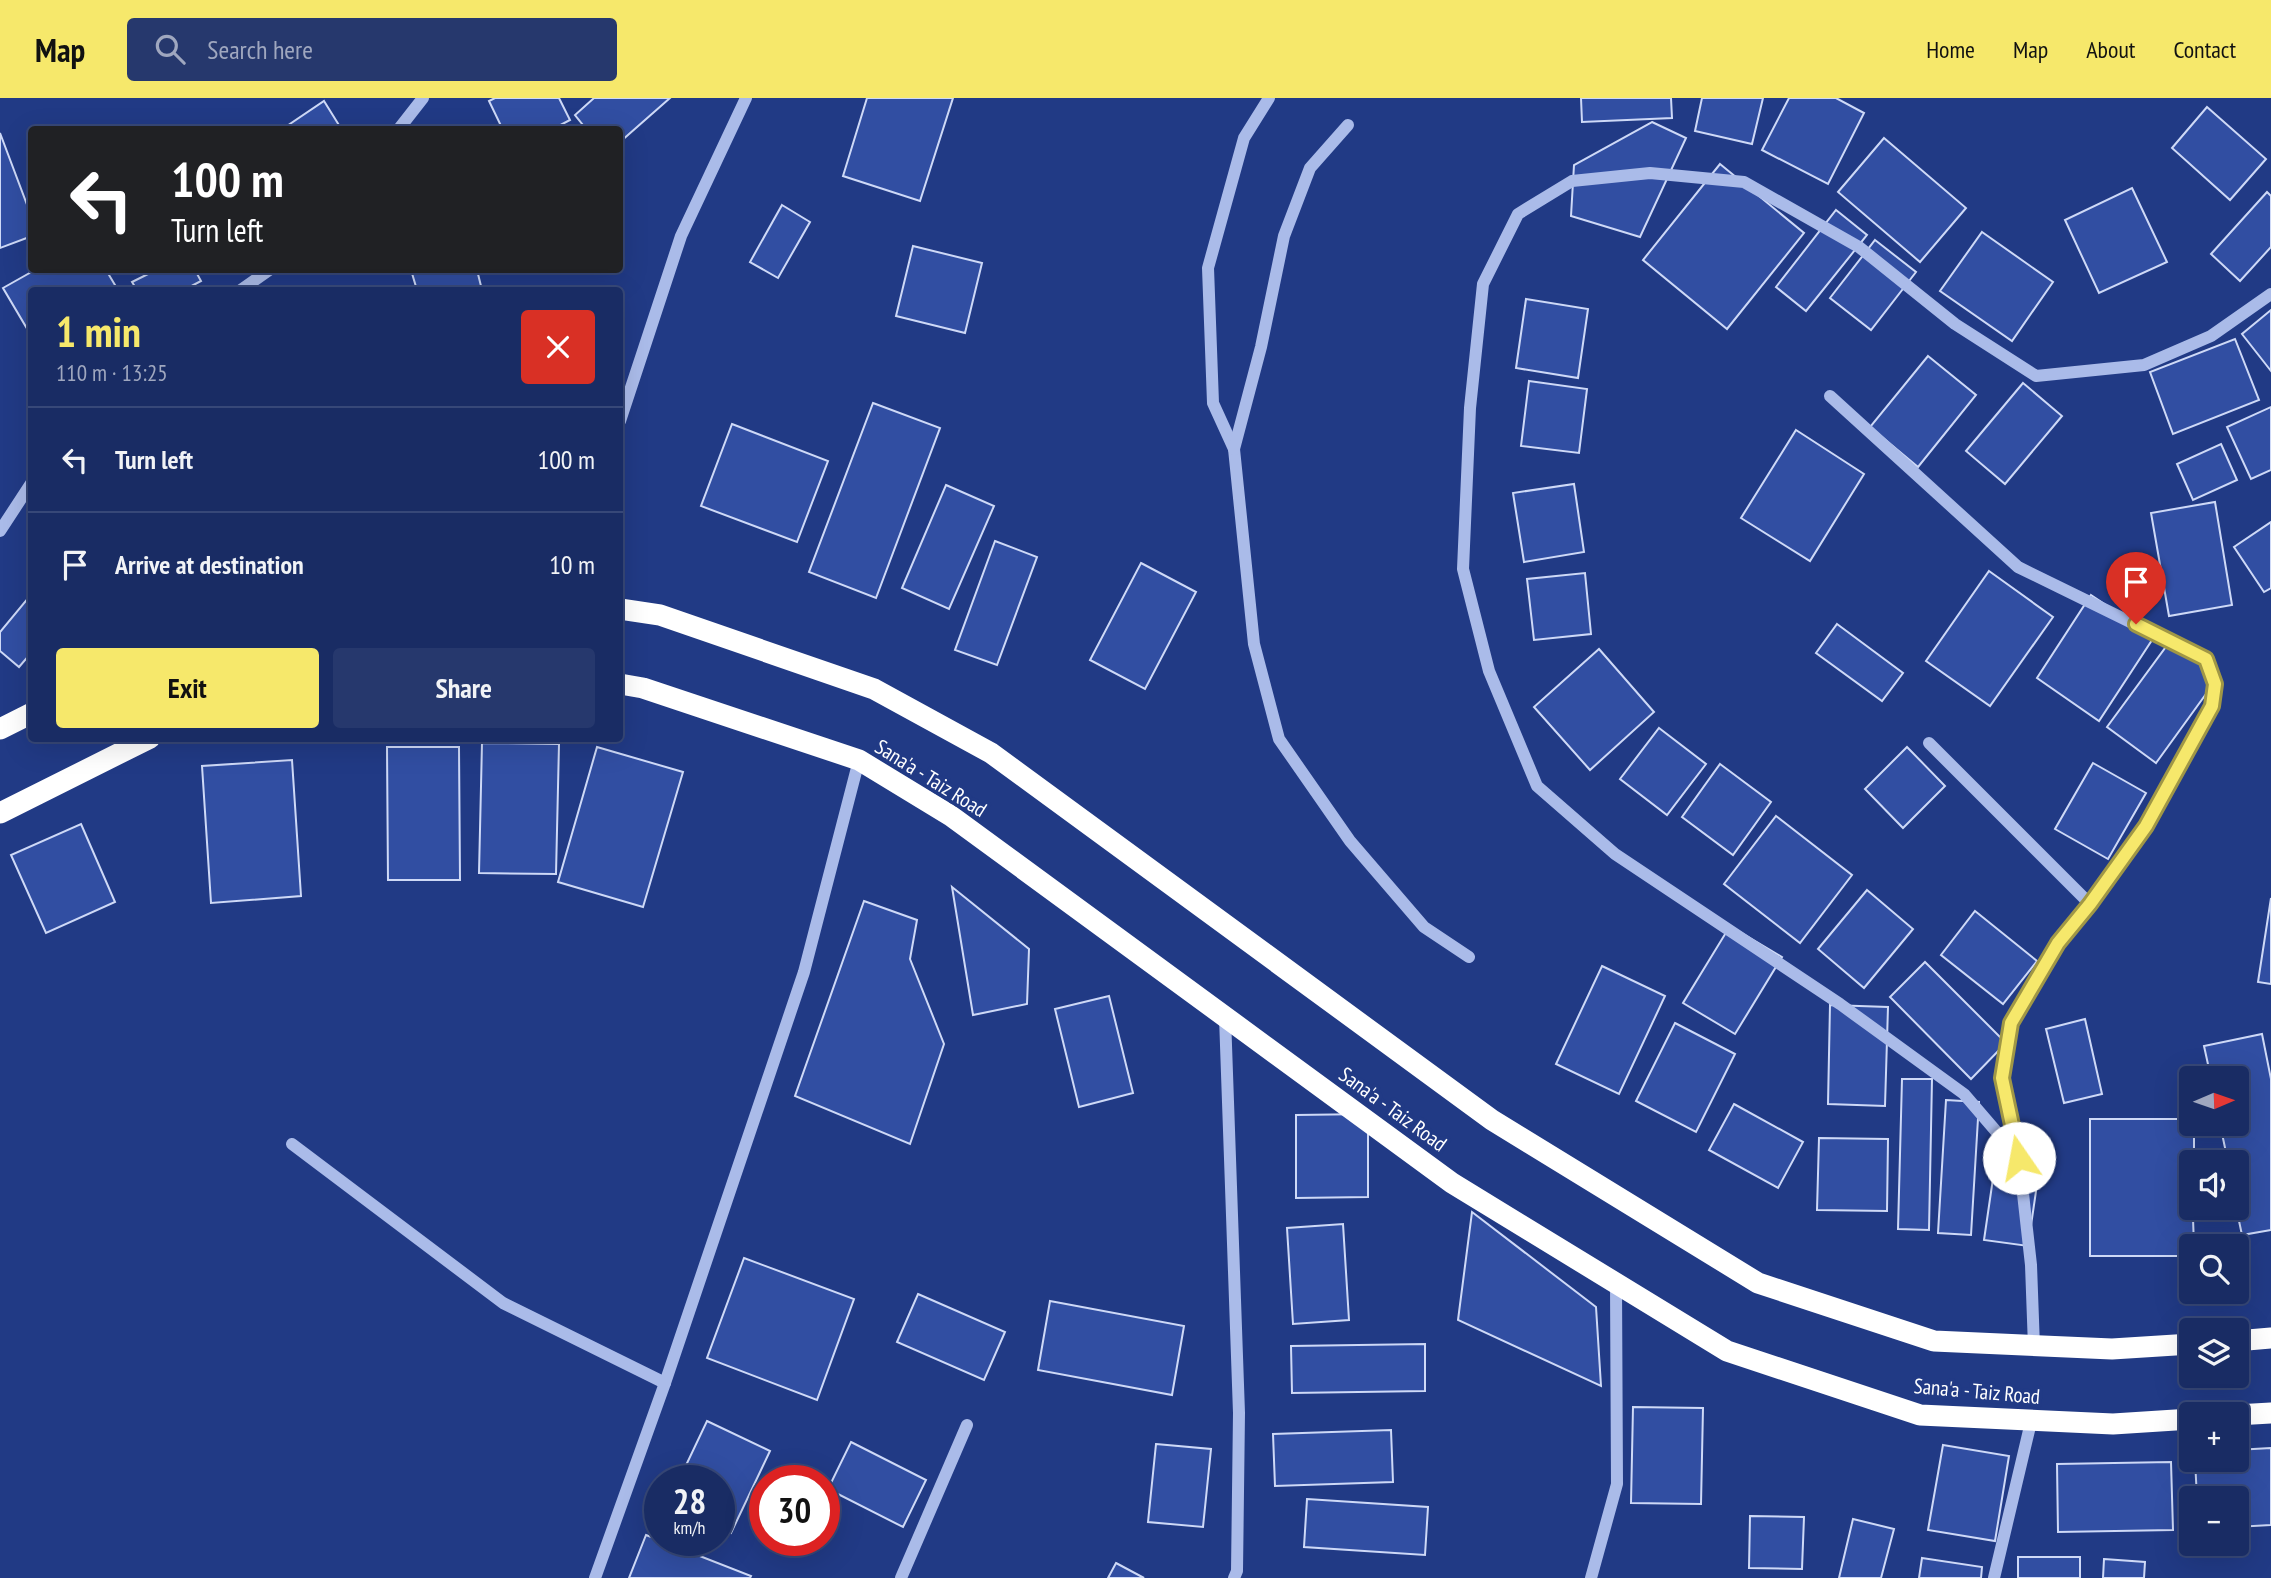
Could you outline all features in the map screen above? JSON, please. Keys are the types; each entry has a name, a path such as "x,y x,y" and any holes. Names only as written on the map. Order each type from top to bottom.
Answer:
{"highway":[{"path":"623,609 660,615 874,688 991,753 1492,1120 1758,1283 1934,1341 2112,1349 2179,1345"},
{"name":"Sana'a - Taiz Road","path":"623,685 643,688 859,760 951,816 1451,1183 1727,1351 1920,1415 2113,1424 2179,1420"},
{"path":"0,729 28,715"},
{"path":"0,813 142,742"},
{"path":"2249,1340 2271,1338"},
{"path":"2249,1415 2271,1413"}],"street":[{"path":"401,126 424,98"},
{"path":"623,412 681,236 746,98"},
{"path":"1269,98 1244,138 1208,268 1213,403 1234,449 1254,644 1279,739 1366,860 1424,926 1469,957"},
{"path":"1234,449 1261,347 1284,236 1310,169 1348,125"},
{"path":"2019,1158 1964,1094 1840,1003 1615,854 1538,786 1489,671 1463,569 1470,408 1483,284 1517,214 1572,181 1650,173 1744,182 1858,247 1955,324 2036,376 2144,365 2211,336 2271,294"},
{"path":"245,287 265,273"},
{"path":"1830,396 2018,567 2206,659 2215,684 2212,706 2146,826 2090,904 2058,943 2011,1023 2002,1078 2019,1158 2031,1265 2034,1347"},
{"path":"0,531 28,488"},
{"path":"1929,743 2090,904"},
{"path":"595,1578 665,1382 804,972 859,760"},
{"path":"1225,1017 1239,1413 1237,1571 1234,1578"},
{"path":"292,1144 503,1303 665,1382"},
{"path":"1591,1578 1617,1485 1616,1283"},
{"path":"1994,1578 2031,1422"},
{"path":"901,1578 967,1425"}],"building":[{"path":"495,98 559,98 570,120 559,126 501,126 489,101"},
{"path":"594,98 670,98 623,139 623,126 584,126 575,115"},
{"path":"867,98 953,98 920,201 843,176"},
{"path":"1581,98 1671,98 1672,118 1582,122"},
{"path":"1702,98 1763,98 1752,144 1695,131"},
{"path":"1789,98 1836,98 1864,113 1828,184 1762,150"},
{"path":"324,101 340,126 287,126"},
{"path":"2207,107 2266,159 2230,200 2172,148"},
{"path":"1652,122 1686,138 1640,237 1571,216 1574,165"},
{"path":"0,133 28,207 28,238 0,248"},
{"path":"1884,138 1966,208 1920,262 1838,192"},
{"path":"1720,164 1804,233 1727,329 1643,260"},
{"path":"2132,188 2167,262 2099,293 2065,220"},
{"path":"2267,192 2271,196 2271,247 2240,281 2211,254"},
{"path":"782,205 810,222 778,278 750,262"},
{"path":"1836,210 1867,235 1806,311 1776,287"},
{"path":"1982,232 2053,282 2012,341 1940,291"},
{"path":"1875,240 1916,272 1871,330 1830,298"},
{"path":"913,246 982,263 965,333 896,316"},
{"path":"30,273 108,273 116,287 28,287 28,330 3,288"},
{"path":"150,273 197,273 201,281 190,287 135,287 132,282"},
{"path":"412,273 478,273 481,287 416,287"},
{"path":"1526,299 1588,309 1578,378 1516,368"},
{"path":"2271,310 2271,371 2242,334"},
{"path":"2235,339 2259,400 2173,434 2150,372"},
{"path":"1928,356 1976,395 1918,467 1870,427"},
{"path":"1529,381 1587,389 1579,453 1521,446"},
{"path":"2023,383 2062,416 2005,484 1966,451"},
{"path":"873,403 940,428 876,598 809,572"},
{"path":"2271,407 2271,470 2251,479 2227,427"},
{"path":"732,424 828,461 797,542 701,506"},
{"path":"1796,430 1864,474 1810,561 1741,518"},
{"path":"2221,444 2237,480 2193,500 2177,464"},
{"path":"1574,484 1584,552 1524,562 1513,493"},
{"path":"946,485 994,506 949,609 902,588"},
{"path":"2215,502 2232,605 2169,616 2151,513"},
{"path":"2271,522 2271,588 2264,592 2234,547"},
{"path":"995,541 1037,557 997,665 955,650"},
{"path":"1141,563 1196,592 1145,689 1090,660"},
{"path":"1989,571 2053,617 1990,706 1926,661"},
{"path":"1585,573 1591,634 1534,640 1527,579"},
{"path":"2091,595 2154,637 2099,721 2037,678"},
{"path":"28,598 28,657 19,667 0,651 0,632"},
{"path":"1837,624 1903,673 1882,701 1816,653"},
{"path":"2171,640 2219,676 2156,763 2107,727"},
{"path":"1599,649 1654,712 1590,770 1534,707"},
{"path":"1659,728 1706,764 1667,815 1620,779"},
{"path":"482,743 559,744 556,874 479,873"},
{"path":"387,747 459,747 460,880 388,880"},
{"path":"597,747 683,772 643,907 558,882"},
{"path":"1907,747 1945,786 1903,828 1865,789"},
{"path":"292,760 301,896 211,903 202,766"},
{"path":"2093,763 2146,793 2108,859 2055,829"},
{"path":"1720,764 1771,802 1733,855 1682,817"},
{"path":"1776,816 1852,875 1800,943 1724,884"},
{"path":"81,824 115,902 46,933 11,855"},
{"path":"952,887 1029,949 1027,1004 973,1015"},
{"path":"1867,890 1913,929 1864,988 1818,949"},
{"path":"2271,898 2271,984 2258,982"},
{"path":"864,901 917,920 910,959 944,1044 910,1144 795,1096"},
{"path":"1975,911 2037,961 2003,1004 1941,955"},
{"path":"1730,926 1782,957 1735,1034 1683,1003"},
{"path":"1925,962 2006,1043 1971,1079 1890,997"},
{"path":"1602,966 1665,996 1619,1094 1556,1064"},
{"path":"1109,996 1133,1093 1079,1107 1055,1009"},
{"path":"1830,1005 1888,1007 1885,1106 1828,1104"},
{"path":"2085,1019 2102,1094 2064,1103 2046,1029"},
{"path":"1675,1023 1735,1054 1696,1132 1636,1101"},
{"path":"2262,1034 2271,1079 2271,1230 2242,1234 2239,1220 2249,1220 2249,1150 2225,1150 2223,1136 2249,1136 2249,1066 2208,1066 2204,1046"},
{"path":"1902,1079 1932,1079 1929,1230 1898,1229"},
{"path":"1946,1100 1979,1102 1971,1235 1938,1233"},
{"path":"1734,1104 1803,1142 1778,1188 1709,1150"},
{"path":"1368,1114 1368,1197 1296,1198 1296,1115"},
{"path":"2090,1119 2179,1119 2179,1136 2194,1136 2194,1150 2179,1150 2179,1220 2193,1220 2194,1234 2179,1234 2179,1256 2090,1256"},
{"path":"1819,1138 1888,1139 1887,1211 1817,1210"},
{"path":"1997,1151 2041,1157 2028,1246 1984,1240"},
{"path":"1472,1212 1596,1307 1601,1386 1458,1320"},
{"path":"1343,1224 1349,1320 1293,1324 1287,1228"},
{"path":"744,1258 854,1299 817,1400 707,1358"},
{"path":"918,1294 1005,1332 984,1380 897,1342"},
{"path":"1050,1301 1184,1326 1172,1395 1038,1370"},
{"path":"1425,1344 1425,1391 1292,1393 1291,1346"},
{"path":"1633,1407 1703,1408 1701,1504 1631,1503"},
{"path":"707,1421 770,1451 763,1465 749,1465 749,1495 735,1525 735,1465 686,1465"},
{"path":"1391,1430 1393,1482 1275,1486 1273,1434"},
{"path":"851,1442 926,1480 903,1527 840,1495 840,1465"},
{"path":"1156,1444 1211,1449 1203,1527 1148,1522"},
{"path":"1943,1445 2009,1456 1995,1541 1928,1530"},
{"path":"2271,1448 2271,1525 2249,1526 2249,1486 2196,1486 2196,1472 2249,1472 2249,1449"},
{"path":"2171,1462 2173,1530 2058,1532 2057,1464"},
{"path":"1307,1499 1428,1507 1425,1555 1304,1547"},
{"path":"1750,1516 1804,1517 1802,1569 1749,1568"},
{"path":"1853,1519 1894,1529 1881,1578 1839,1578"},
{"path":"644,1540 644,1556 700,1556 751,1576 750,1578 629,1578"},
{"path":"2018,1557 2080,1557 2080,1578 2018,1578"},
{"path":"1922,1558 1982,1567 1981,1578 1919,1578"},
{"path":"2104,1559 2145,1562 2144,1578 2103,1578"},
{"path":"1116,1563 1144,1578 1108,1578"}],"route":[{"path":"2019,1158 2002,1078 2011,1023 2058,943 2090,904 2146,826 2212,706 2215,684 2206,659 2136,624"}]}
